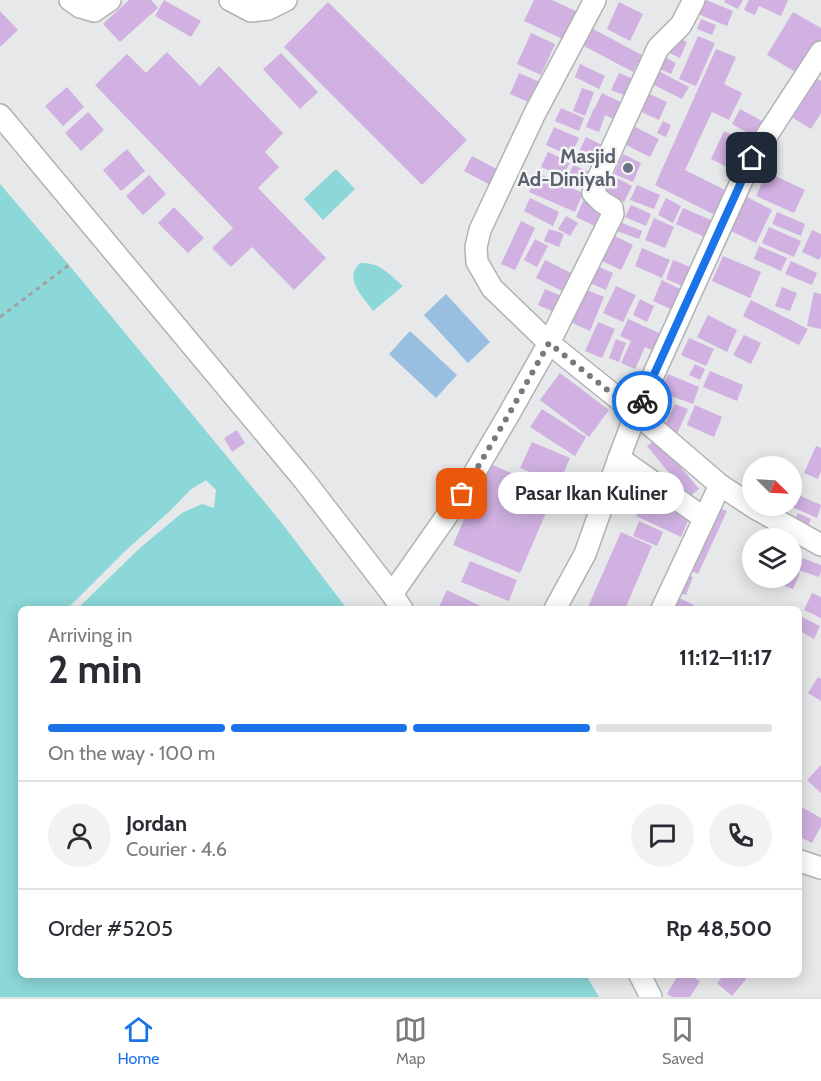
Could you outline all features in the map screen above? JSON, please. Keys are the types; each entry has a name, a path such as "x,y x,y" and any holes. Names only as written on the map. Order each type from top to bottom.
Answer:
{"street":[{"path":"70,0 80,7 94,11 110,0"},
{"path":"230,0 251,11 268,9 286,0"},
{"path":"595,0 535,113 480,230 476,247 477,262 492,288 549,343 720,485 754,508 821,545"},
{"path":"0,116 304,480 397,602 549,343 613,214 612,208 593,193 597,181 658,48 681,25 694,0"},
{"path":"557,606 585,554 636,413 752,158 821,51"},
{"path":"619,458 704,518"},
{"path":"663,606 720,485"},
{"path":"802,862 821,868"},
{"path":"642,978 651,997"}],"path":[{"path":"0,317 69,265"}],"shaded area":[{"path":"336,169 355,189 323,220 304,199"},
{"path":"0,184 281,522 345,606 18,606 18,978 588,978 599,997 0,997"},
{"path":"360,263 379,267 403,286 373,311 354,281 355,269"},
{"path":"446,294 490,342 468,363 424,315"},
{"path":"410,331 457,375 436,398 389,354"}],"pier":[{"path":"206,480 216,490 214,508 202,504 182,513 141,547 80,606 70,606 123,553 190,490"}],"building":[{"path":"129,0 151,0 158,8 120,42 103,24"},
{"path":"164,0 201,21 191,37 155,16"},
{"path":"534,0 552,0 582,14 569,42 524,21"},
{"path":"695,0 706,0 733,11 727,26 691,11"},
{"path":"725,0 743,0 738,9 724,2"},
{"path":"749,0 788,0 781,16 759,6 755,15 744,10"},
{"path":"328,2 467,140 422,185 284,47"},
{"path":"619,2 643,14 630,41 607,29"},
{"path":"0,11 18,30 0,47"},
{"path":"793,12 821,28 821,43 802,76 767,55"},
{"path":"701,19 716,25 712,35 697,29"},
{"path":"593,29 642,55 633,72 584,46"},
{"path":"531,33 555,44 541,75 517,64"},
{"path":"672,35 687,42 680,58 665,51"},
{"path":"698,36 715,43 696,86 679,79"},
{"path":"716,49 736,57 724,84 742,93 729,120 712,112 685,170 727,191 715,215 655,185"},
{"path":"167,52 200,86 219,66 283,133 265,152 279,167 258,188 326,258 294,290 252,247 231,267 212,248 233,228 95,85 127,54 146,73"},
{"path":"281,53 318,92 300,109 263,69"},
{"path":"659,54 676,63 671,74 653,66"},
{"path":"580,64 605,76 599,89 575,77"},
{"path":"653,68 689,87 682,99 646,81"},
{"path":"519,73 542,83 533,104 510,94"},
{"path":"619,73 631,78 624,95 611,90"},
{"path":"814,77 821,81 821,113 811,129 790,116"},
{"path":"67,87 84,107 63,126 45,106"},
{"path":"582,88 594,92 585,116 573,111"},
{"path":"645,92 667,102 659,120 637,110"},
{"path":"602,93 629,106 622,123 605,115 599,132 586,127"},
{"path":"561,108 584,118 579,131 555,121"},
{"path":"740,109 766,123 757,138 732,124"},
{"path":"88,112 104,130 81,151 65,133"},
{"path":"663,121 671,125 666,137 657,133"},
{"path":"633,126 659,139 650,157 624,144"},
{"path":"554,127 579,138 571,156 546,145"},
{"path":"724,131 746,141 733,170 711,159"},
{"path":"586,137 602,145 595,160 579,152"},
{"path":"127,149 145,171 121,191 103,170"},
{"path":"548,152 570,162 563,177 541,167"},
{"name":"Masjid Ad-Diniyah","path":"623,154 641,163 633,182 614,174"},
{"path":"472,156 504,173 496,188 464,171"},
{"path":"573,165 594,174 589,186 568,177"},
{"path":"767,172 805,190 794,213 756,196"},
{"path":"538,173 583,193 575,212 529,192"},
{"path":"607,173 632,186 624,202 598,190"},
{"path":"149,175 166,194 143,215 126,196"},
{"path":"637,185 660,195 654,209 630,200"},
{"path":"743,195 772,210 756,243 727,229"},
{"path":"530,198 559,212 553,226 524,211"},
{"path":"666,198 681,206 673,223 658,215"},
{"path":"584,199 612,212 603,230 576,217"},
{"path":"631,205 651,214 646,226 625,217"},
{"path":"174,207 204,238 188,253 158,223"},
{"path":"683,208 718,223 711,240 676,224"},
{"path":"777,212 805,224 801,236 772,224"},
{"path":"566,216 578,223 570,236 558,229"},
{"path":"654,218 674,227 665,248 645,240"},
{"path":"521,221 535,228 515,270 501,264"},
{"path":"620,222 642,231 639,239 617,231"},
{"path":"769,227 801,241 794,257 762,243"},
{"path":"549,229 564,234 559,247 544,241"},
{"path":"812,230 821,234 819,260 802,252"},
{"path":"611,234 633,245 621,270 598,259"},
{"path":"535,239 548,246 537,267 524,260"},
{"path":"759,246 787,258 781,271 754,259"},
{"path":"642,248 670,260 662,278 635,266"},
{"path":"723,256 761,272 750,298 712,281"},
{"path":"545,260 579,277 570,295 536,278"},
{"path":"673,260 698,270 690,289 666,279"},
{"path":"791,261 817,273 812,285 785,274"},
{"path":"597,266 613,273 606,290 590,283"},
{"path":"662,280 684,291 675,311 653,301"},
{"path":"616,286 636,295 623,322 603,313"},
{"path":"782,287 797,293 790,311 775,306"},
{"path":"582,288 604,297 590,331 568,321"},
{"path":"545,289 561,296 554,312 538,305"},
{"path":"814,292 821,294 821,329 807,326"},
{"path":"640,299 654,306 647,322 633,315"},
{"path":"751,300 808,329 799,345 743,316"},
{"path":"708,315 737,330 727,352 697,337"},
{"path":"628,319 666,336 658,353 645,347 635,369 621,363 631,341 620,336"},
{"path":"598,322 615,329 602,358 585,351"},
{"path":"744,335 761,343 751,364 733,355"},
{"path":"689,338 714,349 706,366 681,355"},
{"path":"616,339 626,343 619,362 609,358"},
{"path":"695,364 705,369 700,380 689,375"},
{"path":"710,371 743,385 737,401 703,387"},
{"path":"560,373 609,410 589,437 540,400"},
{"path":"668,374 699,387 693,404 660,392"},
{"path":"651,392 668,399 659,420 642,413"},
{"path":"675,404 688,409 677,434 664,428"},
{"path":"695,405 722,417 714,437 687,425"},
{"path":"542,409 586,437 575,456 530,427"},
{"path":"237,430 245,443 232,452 224,438"},
{"path":"657,438 699,489 689,497 647,446"},
{"path":"532,442 570,458 559,484 520,468"},
{"path":"816,446 821,448 821,471 818,479 804,473"},
{"path":"488,463 555,492 520,573 453,545"},
{"path":"647,491 692,512 681,537 636,516"},
{"path":"802,497 821,505 817,518 802,511"},
{"path":"714,506 727,511 698,574 685,568"},
{"path":"802,515 811,519 806,530 792,524 796,516"},
{"path":"639,521 663,532 657,546 633,536"},
{"path":"621,532 652,546 626,606 588,606"},
{"path":"802,558 821,565 819,577 802,571"},
{"path":"470,561 517,580 509,601 461,582"},
{"path":"680,572 693,577 686,595 673,590"},
{"path":"447,590 481,606 439,606"},
{"path":"812,593 821,597 821,618 804,610"},
{"path":"677,597 694,605 694,606 672,606"},
{"path":"802,617 820,626 814,639 802,632"},
{"path":"818,677 821,679 821,701 808,693"},
{"path":"821,765 821,793 807,780"},
{"path":"802,807 821,818 821,826 812,843 802,838"},
{"path":"676,978 695,978 700,981 690,997 672,997 667,994"},
{"path":"721,978 746,979 732,996 717,983"}],"way so far":[{"path":"462,494 549,343 636,413 642,401"}],"place":[{"name":"Masjid Ad-Diniyah","path":"628,168"},
{"name":"Pasar Ikan Kuliner","path":"462,494"}],"route":[{"path":"642,401 752,158"}]}
